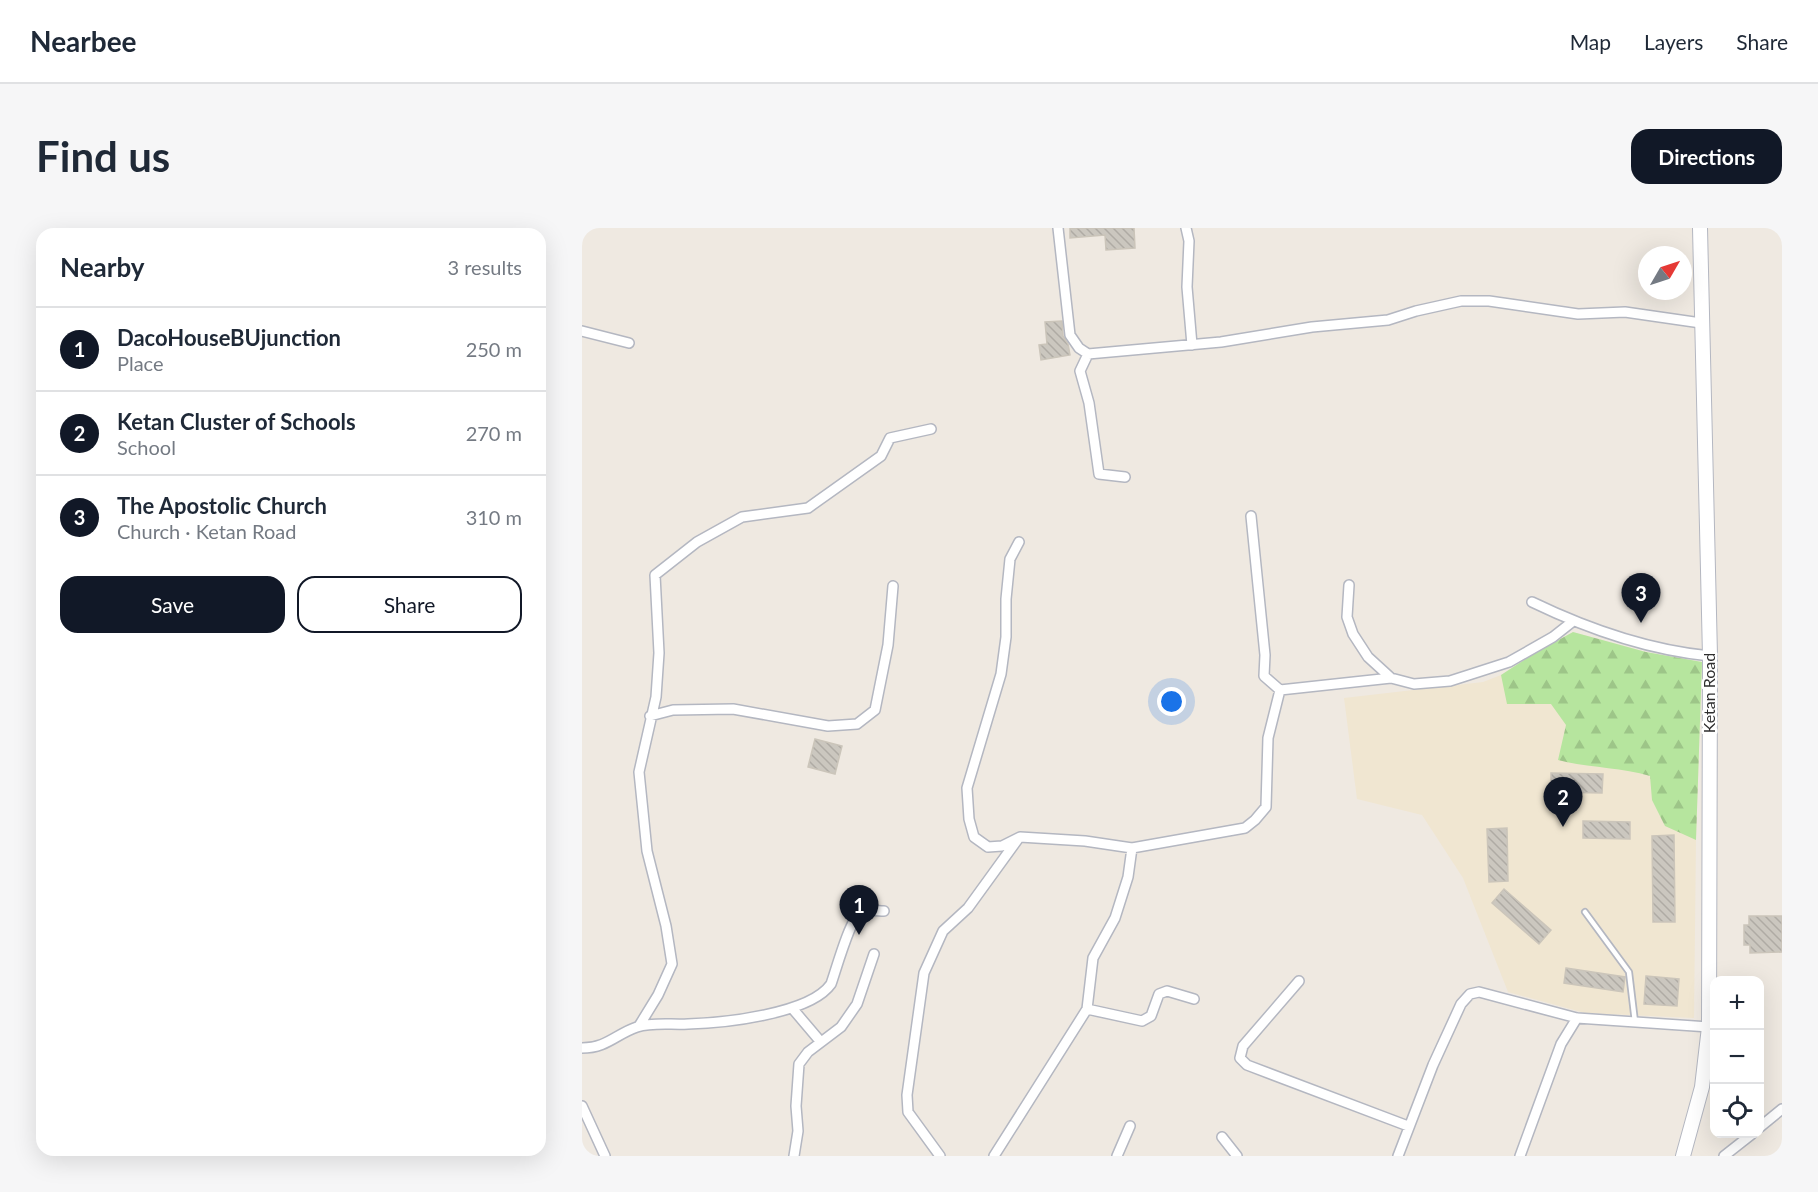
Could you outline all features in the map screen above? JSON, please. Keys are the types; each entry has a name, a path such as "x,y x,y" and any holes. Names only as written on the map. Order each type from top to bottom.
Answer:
{"street":[{"path":"1058,228 1070,335 1079,348 1088,354 1221,342 1312,327 1388,320 1461,301 1489,301 1578,314 1625,312 1701,323"},
{"path":"1186,228 1187,287 1192,345"},
{"name":"Ketan Road","path":"1683,1156 1702,1087 1709,1027 1710,656 1700,228"},
{"path":"582,331 629,343"},
{"path":"1088,354 1080,371 1089,403 1099,474 1125,477"},
{"path":"639,1026 658,995 672,964 666,926 647,851 639,772 656,697 659,653 655,575 697,542 742,517 808,508 880,456 890,438 931,429"},
{"path":"1251,516 1265,655 1264,676 1280,690 1391,678 1414,684 1450,681 1509,662 1553,637 1572,622"},
{"path":"1019,542 1010,559 1006,599 1006,637 1001,674 967,788 969,819 974,837 988,847 1002,846 1020,837 1085,841 1132,848 1245,828 1266,807 1268,738 1280,690"},
{"path":"1349,585 1347,617 1353,634 1368,657 1391,678"},
{"path":"650,716 673,710 733,709 828,726 857,724 875,710 888,645 893,586"},
{"path":"1532,602 1572,622 1639,643 1710,656"},
{"path":"940,1156 908,1112 907,1095 924,972 943,931 968,908 1020,837"},
{"path":"994,1156 1087,1009 1093,958 1115,918 1128,878 1132,848"},
{"path":"582,1048 596,1048 639,1026 739,1019 792,1008 817,998 831,984 858,915 867,910 884,911"},
{"path":"794,1156 798,1131 796,1089 799,1064 820,1041 842,1027 857,1004 874,954"},
{"path":"1299,981 1243,1046 1240,1058 1247,1065 1408,1125"},
{"path":"1087,1009 1142,1021 1151,1016 1160,994 1167,991 1194,999"},
{"path":"1398,1156 1408,1125 1461,1004 1470,993 1479,992 1577,1018 1709,1027"},
{"path":"792,1008 820,1041"},
{"path":"1520,1156 1560,1044 1577,1018"},
{"path":"582,1106 605,1156"},
{"path":"1764,1124 1782,1109"},
{"path":"1117,1156 1130,1126"},
{"path":"1222,1137 1236,1156"},
{"path":"1724,1156 1747,1138"}],"lane":[{"path":"1585,912 1629,972 1635,1022"}],"shaded area":[{"path":"1573,632 1646,652 1702,662 1696,840 1694,1018 1585,1013 1508,992 1463,878 1422,815 1357,799 1344,698 1483,682 1501,675"}],"green space":[{"path":"1573,632 1646,652 1702,662 1696,840 1665,826 1652,800 1650,776 1558,760 1566,725 1551,704 1507,704 1501,675"}],"building":[{"path":"1070,228 1134,228 1135,248 1106,250 1105,235 1070,238"},
{"path":"1062,321 1063,336 1068,344 1070,355 1041,360 1039,345 1047,344 1045,322"},
{"path":"815,739 842,746 835,774 808,767"},
{"path":"1551,773 1603,774 1602,793 1551,792"},
{"path":"1583,821 1630,822 1630,839 1583,838"},
{"path":"1507,828 1508,881 1489,882 1487,829"},
{"path":"1674,835 1675,922 1653,922 1652,836"},
{"path":"1504,889 1551,930 1539,944 1492,903"},
{"path":"1749,916 1782,916 1782,952 1750,953 1750,945 1744,945 1744,925 1749,925"},
{"path":"1566,968 1625,977 1623,992 1564,983"},
{"path":"1646,976 1679,979 1677,1006 1644,1004"}],"place":[{"name":"The Apostolic Church","path":"1641,623"},
{"name":"Ketan Cluster of Schools","path":"1563,827"},
{"name":"DacoHouseBUjunction","path":"859,935"}]}
